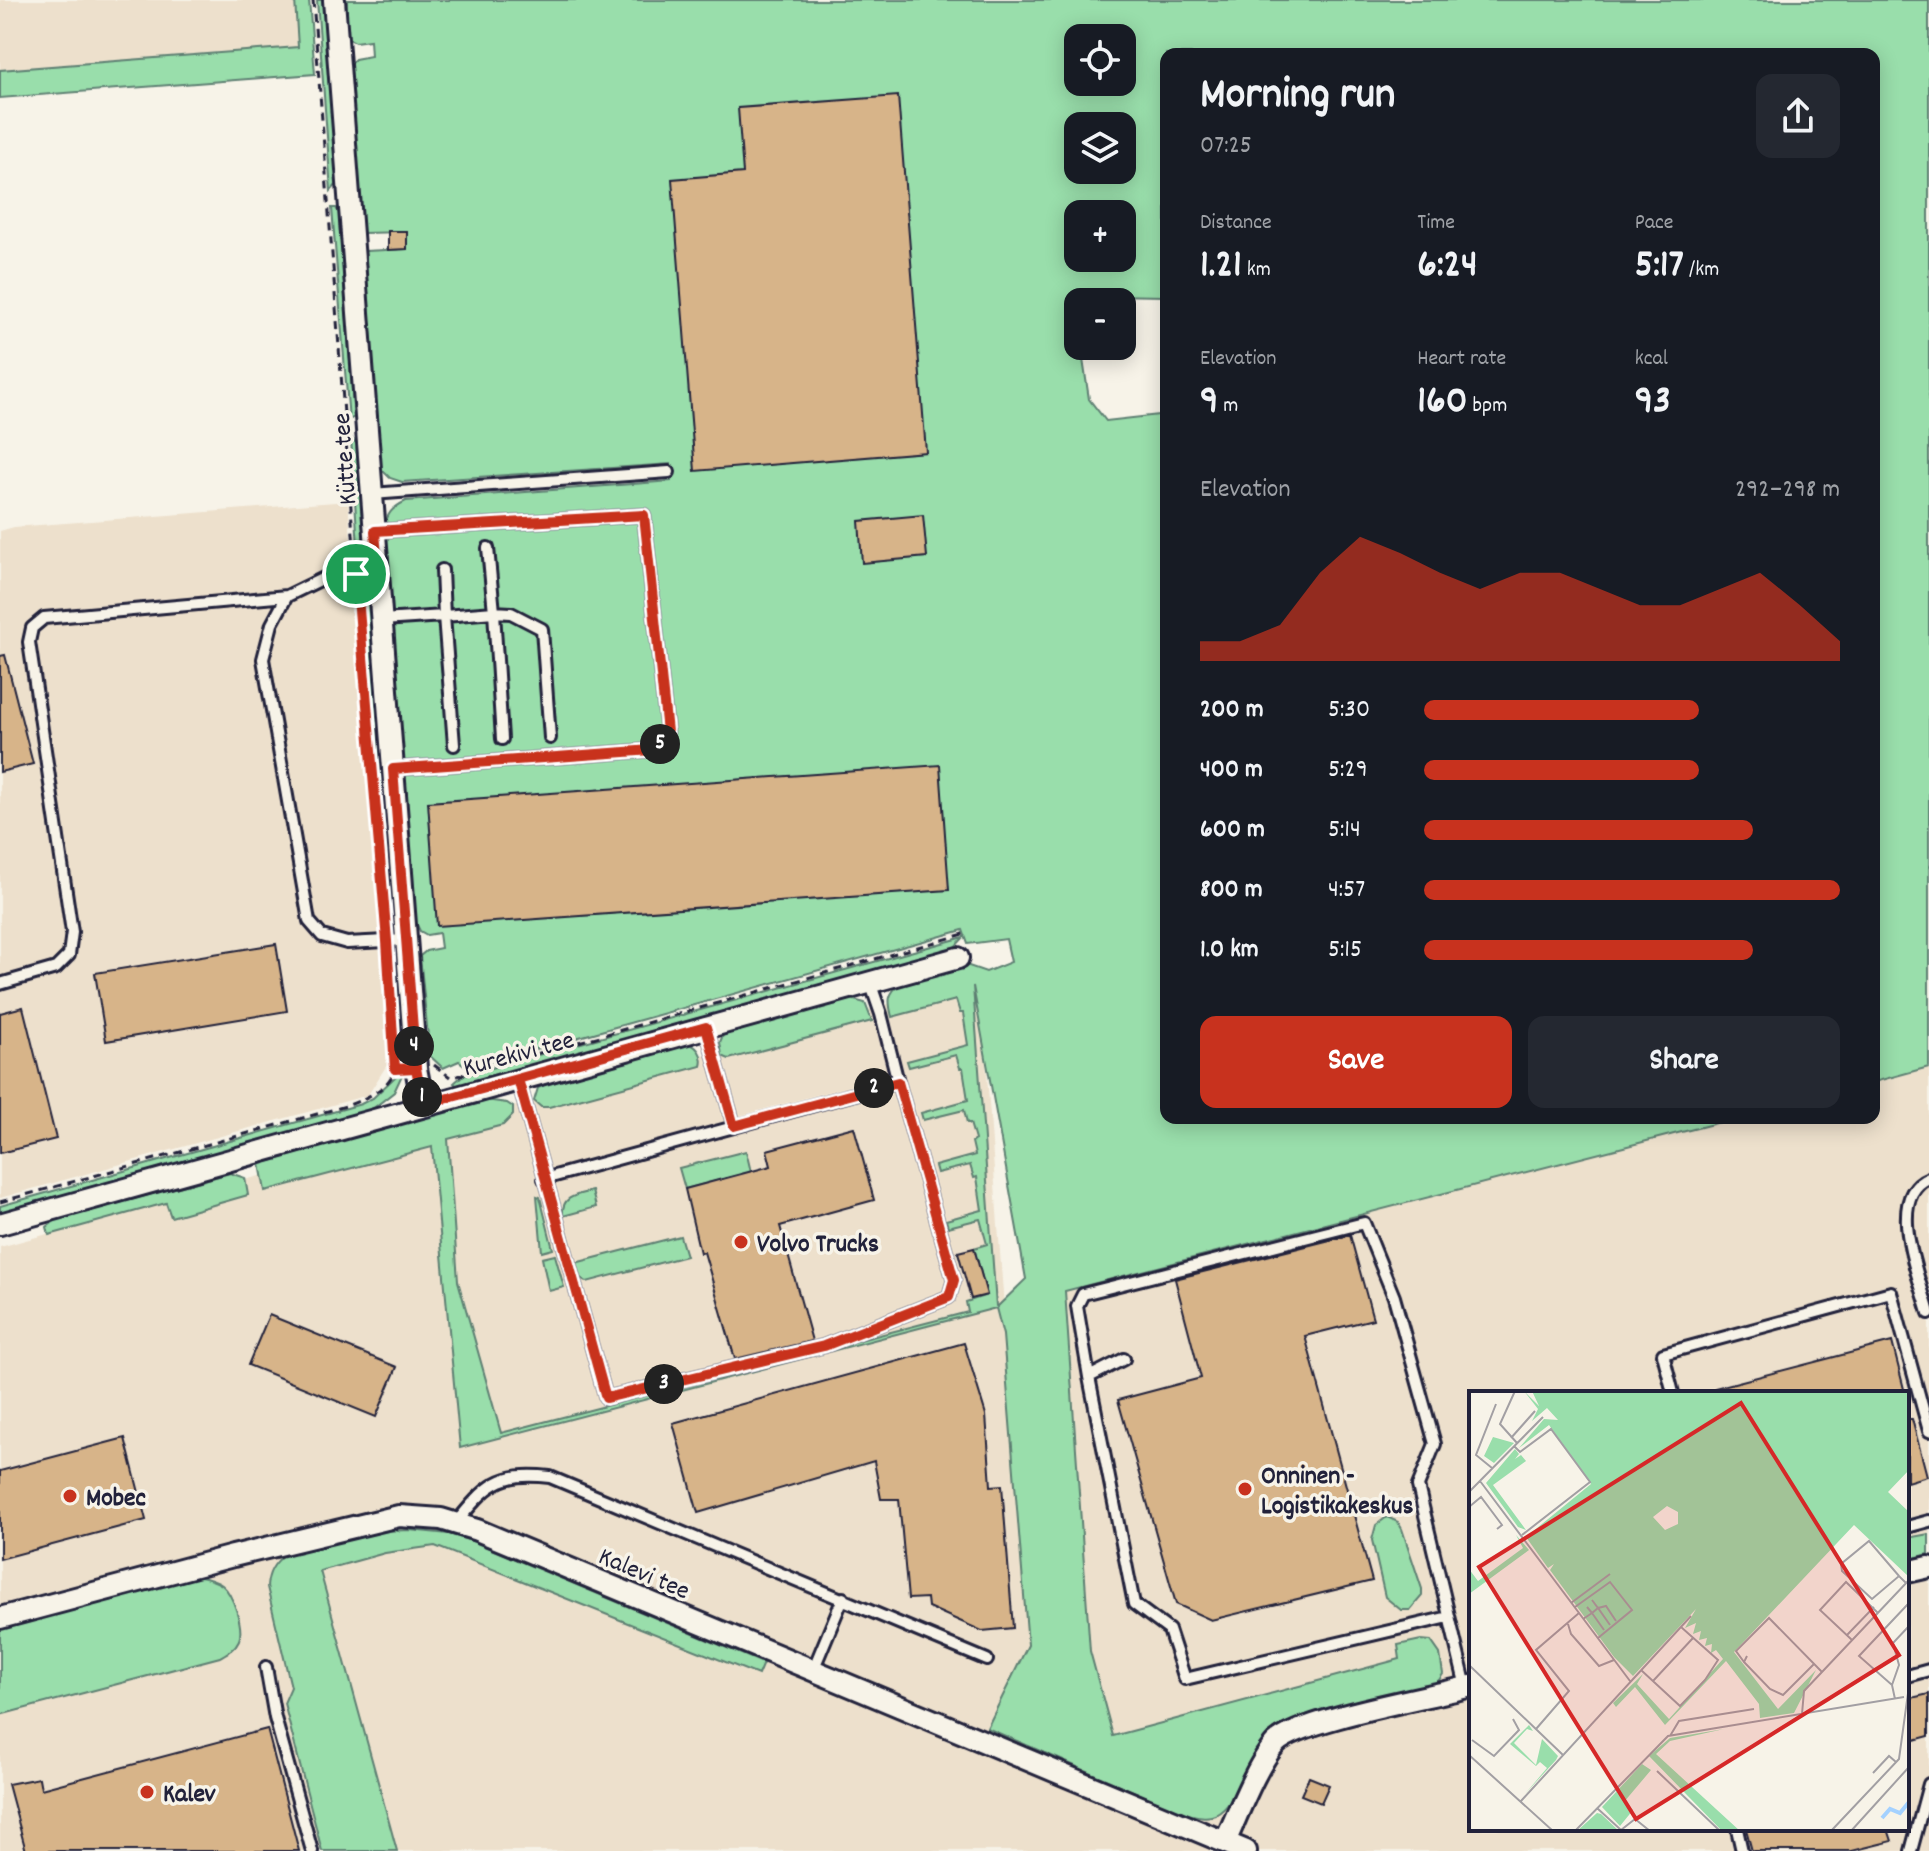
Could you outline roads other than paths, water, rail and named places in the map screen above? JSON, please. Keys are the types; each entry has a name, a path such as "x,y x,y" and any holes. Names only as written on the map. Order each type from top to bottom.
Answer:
{"street":[{"name":"Kütte tee","path":"334,0 416,1068 423,1105"},
{"name":"Kurekivi tee","path":"0,1224 958,958"},
{"name":"Kalevi tee","path":"0,1618 399,1516 441,1519 477,1530 1246,1851"},
{"path":"1909,1572 1929,1567"},
{"path":"1225,1842 1263,1762 1277,1743 1305,1727 1469,1686"}],"lane":[{"path":"372,494 669,472"},
{"path":"375,531 644,515 667,732 661,743 652,750 393,769"},
{"path":"488,548 502,739"},
{"path":"442,570 454,745"},
{"path":"0,984 56,968 69,955 72,932 29,642 32,628 44,618 287,596 324,578 378,571"},
{"path":"287,596 272,624 263,659 309,921 322,936 347,943 406,940"},
{"path":"382,620 494,612 511,613 542,629 550,738"},
{"path":"518,1079 606,1398 824,1346 949,1297 954,1280 870,982"},
{"path":"706,1027 734,1126"},
{"path":"544,1179 898,1082"},
{"path":"1929,1178 1909,1196 1905,1221 1929,1313"},
{"path":"1449,1617 1185,1679 1169,1630 1134,1604 1077,1306 1083,1294 1364,1223 1394,1297 1435,1444 1418,1486 1469,1686"},
{"path":"1672,1391 1663,1354 1891,1292 1929,1431"},
{"path":"1089,1377 1124,1359"},
{"path":"455,1524 477,1497 498,1481 521,1474 550,1477 987,1660"},
{"path":"1909,1526 1929,1521"},
{"path":"813,1670 843,1598"},
{"path":"266,1667 275,1718 312,1851"},
{"path":"1909,1675 1929,1670"},
{"path":"1911,1851 1929,1784"},
{"path":"1737,1831 1742,1851"}],"place":[{"name":"Volvo Trucks","path":"741,1242"},
{"name":"Onninen - Logistikakeskus","path":"1245,1489"},
{"name":"Mobec","path":"70,1496"},
{"name":"Kalev","path":"147,1792"}]}
